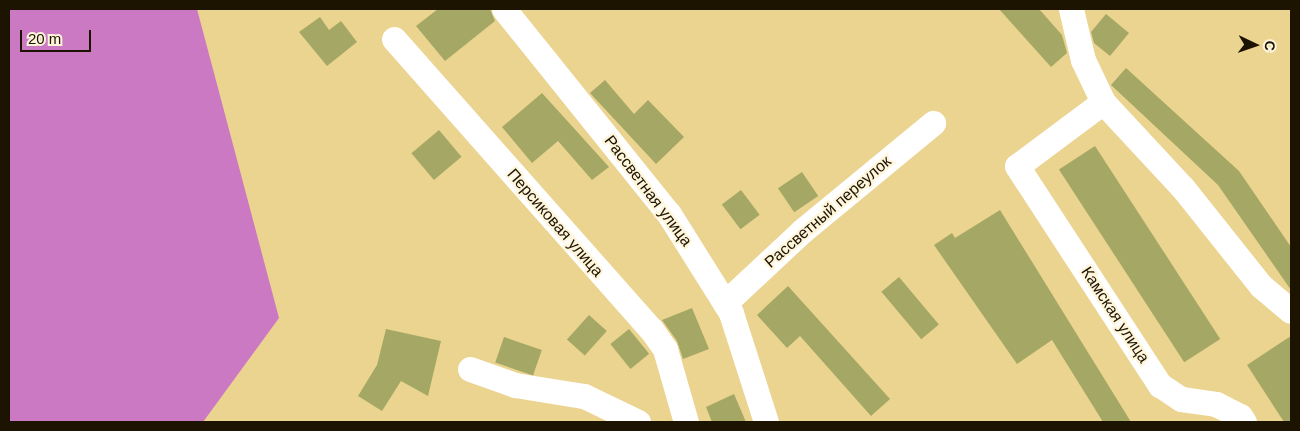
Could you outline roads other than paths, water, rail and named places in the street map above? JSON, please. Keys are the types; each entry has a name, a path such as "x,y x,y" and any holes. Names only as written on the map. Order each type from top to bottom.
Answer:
{"street":[{"name":"Рассветная улица","path":"504,9 669,214 731,313 766,422"},
{"path":"1071,9 1083,60 1103,102 1182,188 1261,286 1291,311"},
{"name":"Персиковая улица","path":"394,39 651,329 665,349 686,422"},
{"name":"Камская улица","path":"1103,102 1017,166 1160,384 1182,399 1216,404 1240,416 1244,422"},
{"name":"Рассветный переулок","path":"725,303 802,231 933,123"},
{"path":"470,369 515,385 584,396 638,422"}]}
